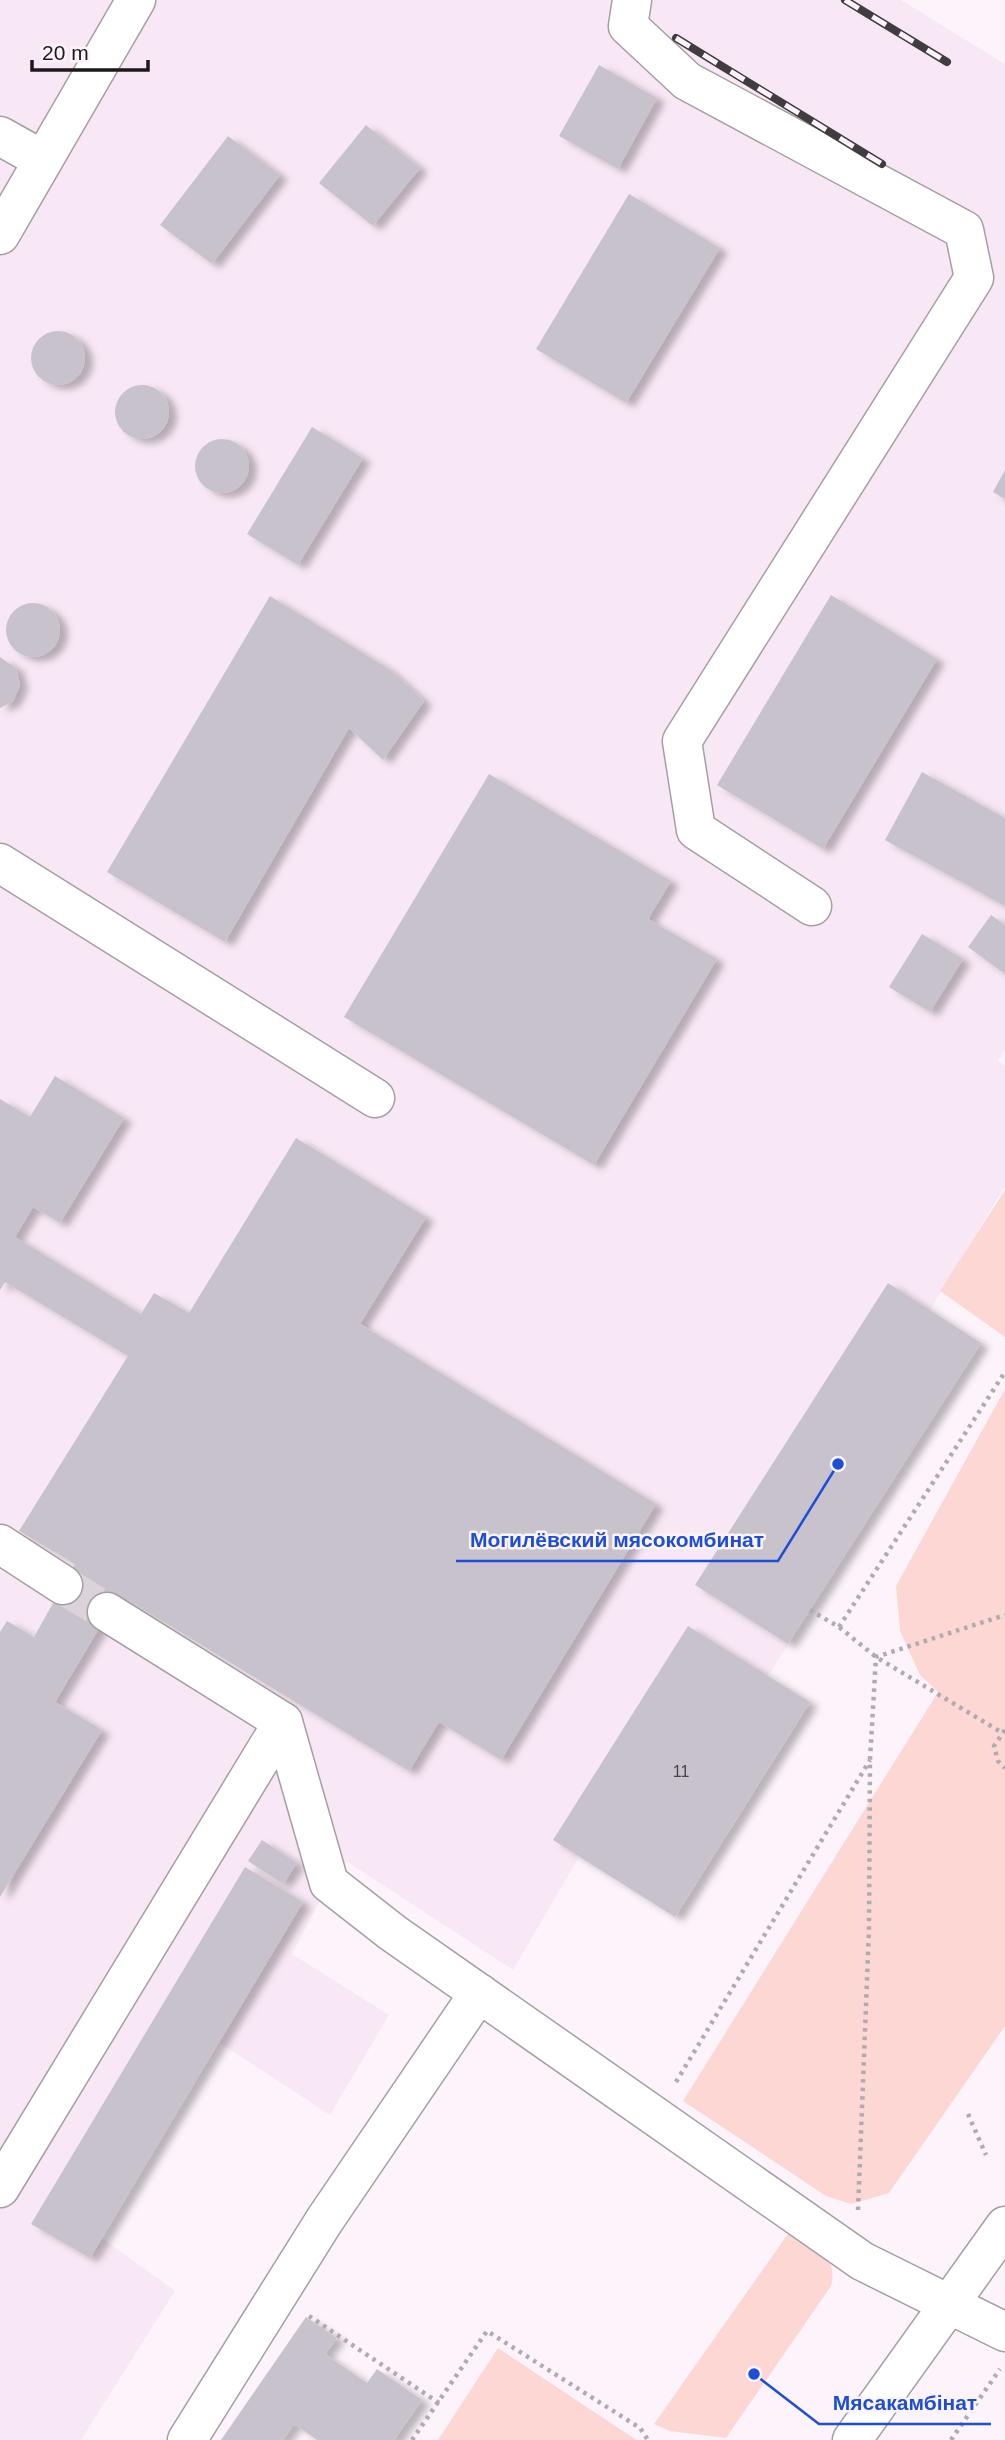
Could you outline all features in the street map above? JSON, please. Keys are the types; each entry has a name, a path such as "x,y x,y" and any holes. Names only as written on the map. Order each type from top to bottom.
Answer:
{"main road":[{"path":"0,235 136,0"},
{"path":"632,0 628,26 687,81 964,230 974,278 682,741 696,830 812,906"},
{"path":"0,136 43,160"},
{"path":"0,863 375,1098"},
{"path":"0,1544 63,1585"},
{"path":"107,1612 283,1722 329,1883 393,1933 862,2261 1005,2332"},
{"path":"0,2188 283,1722"},
{"path":"187,2440 324,2221 479,1993"},
{"path":"852,2440 1005,2226"}],"path":[{"path":"839,1627 1005,1372"},
{"path":"810,1610 839,1627 876,1657 1003,1731 994,1746 995,1754 1005,1768"},
{"path":"876,1657 1005,1615"},
{"path":"858,2220 869,1929 870,1760 876,1657"},
{"path":"655,2116 870,1760"},
{"path":"968,2114 986,2155"},
{"path":"278,2295 439,2403"},
{"path":"412,2440 487,2331 640,2428 648,2440"},
{"path":"951,2440 1005,2361"}],"shaded area":[{"path":"0,0 901,0 1005,64 1005,1050 998,1061 1005,1066 1005,1186 930,1310 981,1343 768,1676 675,1917 579,1857 513,1970 346,1861 329,1883 292,1954 389,2015 330,2115 220,2043 102,2238 175,2291 81,2440 0,2440"},
{"path":"1005,1190 1005,1337 940,1291"},
{"path":"1005,1389 1005,2026 889,2193 851,2204 826,2196 683,2101 938,1692 920,1675 900,1631 896,1586"},
{"path":"790,2231 828,2258 832,2275 831,2286 726,2438 670,2431 654,2424"},
{"path":"498,2348 635,2439 636,2440 438,2440"}],"building":[{"path":"599,65 657,98 618,169 559,136"},
{"path":"366,125 420,168 373,226 319,183"},
{"path":"228,136 280,175 212,264 160,225"},
{"path":"629,194 720,248 626,403 536,349"},
{"path":"58,331 77,339 85,358 77,377 58,385 39,377 31,358 39,339"},
{"path":"142,385 161,393 169,412 161,431 142,439 123,431 115,412 123,393"},
{"path":"312,427 363,458 298,565 247,534"},
{"path":"222,439 241,447 249,466 241,485 222,493 203,485 195,466 203,447"},
{"path":"1005,470 1005,499 993,492"},
{"path":"831,595 937,659 823,849 717,785"},
{"path":"270,596 389,669 424,701 383,760 349,728 225,942 107,872"},
{"path":"33,603 52,611 60,630 52,649 33,657 14,649 6,630 14,611"},
{"path":"0,657 16,668 20,685 13,701 0,708"},
{"path":"922,772 1005,818 1005,906 885,840"},
{"path":"489,774 671,881 648,919 717,959 594,1165 344,1017"},
{"path":"991,915 1005,925 1005,974 968,947"},
{"path":"922,934 963,959 930,1012 889,987"},
{"path":"55,1076 124,1118 60,1223 33,1207 15,1237 141,1314 154,1293 189,1313 296,1138 426,1217 360,1324 656,1504 501,1760 439,1722 409,1771 119,1595 55,1702 102,1730 0,1897 0,1632 7,1621 34,1637 75,1564 19,1531 128,1356 5,1282 0,1290 0,1099 30,1117"},
{"path":"888,1283 981,1343 788,1644 695,1585"},
{"path":"688,1626 810,1702 675,1917 553,1840"},
{"path":"262,1840 297,1863 283,1884 248,1861"},
{"path":"245,1867 303,1902 90,2258 31,2224"},
{"path":"306,2317 337,2338 325,2354 367,2383 377,2369 422,2400 394,2440 317,2440 294,2424 283,2440 221,2440"}],"tunnel":[{"path":"63,1585 107,1612"}],"railway":[{"path":"845,0 947,62"},
{"path":"676,38 882,164"}],"place":[{"name":"Могилёвский мясокомбинат","path":"838,1464"},
{"name":"Мясакамбінат","path":"754,2374"}]}
